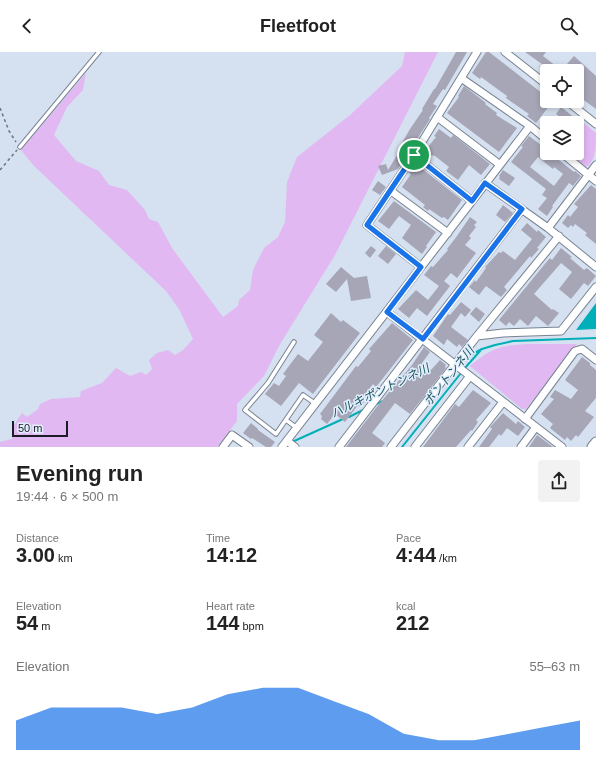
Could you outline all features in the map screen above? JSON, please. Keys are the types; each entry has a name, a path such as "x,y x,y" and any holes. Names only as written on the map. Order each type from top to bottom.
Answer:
{"street":[{"path":"421,267 367,225 414,155 476,52"},
{"path":"505,52 540,80"},
{"path":"461,78 540,134"},
{"path":"576,108 596,124"},
{"path":"437,117 499,164"},
{"path":"282,447 448,234 499,164 530,126"},
{"path":"414,155 472,201"},
{"path":"570,160 596,180"},
{"path":"548,228 596,165"},
{"path":"485,183 559,236 596,267"},
{"path":"391,191 448,234"},
{"path":"339,447 522,209"},
{"path":"391,447 457,366 477,336 559,236"},
{"path":"477,336 503,332 561,331 596,287"},
{"path":"387,312 562,447"},
{"path":"525,419 575,351 582,349 596,360"},
{"path":"415,447 468,374"},
{"path":"468,447 503,402"},
{"path":"521,447 536,427"},
{"path":"223,447 232,435 249,447"},
{"path":"287,441 294,447"},
{"path":"592,447 596,442"}],"lane":[{"path":"20,147 99,52"},
{"path":"294,342 268,382 245,410 276,434 303,396 316,404"},
{"path":"286,420 297,428"}],"path":[{"path":"0,108 9,131 20,147 0,170"}],"shaded area":[{"path":"405,52 438,52 335,255 279,346 264,376 237,404 237,421 217,447 0,447 0,442 12,439 14,425 22,413 27,417 38,409 40,404 51,399 80,397 81,391 102,383 116,368 130,376 141,372 146,375 152,369 149,360 157,353 168,350 175,355 183,350 193,339 179,309 166,291 34,166 21,150 86,73 83,90 67,107 54,135 76,161 99,171 109,185 127,190 145,210 149,219 158,222 172,248 223,317 238,306 239,300 250,290 253,270 264,248 278,237 285,222 287,182 297,157 350,115 402,66"},
{"path":"584,123 596,133 594,157 586,167 576,160 584,160"},
{"path":"577,344 526,409 522,409 470,366 498,348 512,345"}],"water":[{"path":"596,303 596,329 576,330"}],"building":[{"path":"456,52 467,52 445,90 443,89 433,104 437,106 429,118 430,119 398,169 382,175 378,166 386,164 388,170 404,144 402,143 410,129 423,110 422,109"},
{"path":"486,52 489,52 540,92 540,108 548,108 536,123 527,116 529,114 506,98 507,96 481,77 480,79 472,73"},
{"path":"525,52 546,52 543,56 553,64 542,64"},
{"path":"574,56 583,64 567,64"},
{"path":"584,65 596,76 596,109 584,100"},
{"path":"464,86 486,103 485,104 497,113 496,115 517,128 499,152 447,113 459,97 458,96"},
{"path":"560,108 562,108 572,116 558,116 556,114"},
{"path":"439,129 451,138 453,135 490,164 481,175 469,165 458,180 446,171 449,167 435,156 430,156 424,152 436,137 434,136"},
{"path":"529,136 540,144 540,159 538,157 530,167 554,186 563,174 554,167 553,169 542,160 559,160 581,176 573,186 569,183 552,206 553,207 547,216 538,209 547,198 542,195 546,189 511,162 523,147 521,146"},
{"path":"416,164 462,200 448,220 444,217 442,218 429,209 428,211 423,207 425,205 402,187 411,174 409,173"},
{"path":"503,170 515,178 509,186 499,179 499,176"},
{"path":"378,181 386,187 380,195 372,190"},
{"path":"591,185 596,189 596,244 585,235 587,233 575,224 573,227 571,225 568,228 562,223 568,215 570,217 578,207 574,204"},
{"path":"394,201 436,232 422,254 402,238 411,225 399,216 389,229 378,221"},
{"path":"503,205 513,213 505,222 496,215"},
{"path":"470,217 477,222 474,225 476,227 469,236 471,238 465,245 476,253 457,278 451,273 444,281 450,286 427,316 417,308 409,318 398,309 416,290 428,300 439,286 424,275 448,250 447,249"},
{"path":"527,223 537,232 538,230 546,237 537,248 539,249 531,258 530,256 504,287 507,290 501,297 486,286 479,295 469,287 475,280 476,282 486,268 485,267 499,252 501,253 503,251 515,260 532,239 521,230"},
{"path":"371,246 376,250 370,258 365,253"},
{"path":"386,246 396,254 388,264 378,256"},
{"path":"561,248 584,270 587,268 596,276 588,286 584,283 571,299 559,289 572,272 561,263 534,294 552,310 553,309 559,313 548,326 536,316 528,326 520,319 514,326 509,322 506,326 499,320 550,258 552,260"},
{"path":"341,267 354,278 367,276 371,298 351,301 347,279 336,292 326,284"},
{"path":"461,302 471,310 465,317 461,313 451,327 468,340 462,347 459,344 457,347 447,339 444,345 433,336 448,314 450,315"},
{"path":"476,307 485,314 479,322 470,314"},
{"path":"331,313 341,322 343,320 360,333 313,394 299,383 281,406 265,394 274,383 279,386 286,376 283,374 298,354 308,361 323,342 314,335"},
{"path":"392,323 413,340 376,387 373,384 361,400 364,402 360,407 358,405 345,422 335,414 327,424 321,419 322,416 320,414 356,366 358,367 371,351 369,349"},
{"path":"424,347 430,352 422,363 431,370 440,360 446,365 446,368 425,395 410,414 395,403 372,433 385,443 382,447 346,447 379,404 412,365"},
{"path":"582,357 596,370 596,398 585,411 594,417 578,437 576,435 571,441 567,437 565,440 550,428 553,424 541,414 554,399 550,397 555,390 571,399 578,390 565,380"},
{"path":"473,390 491,403 476,420 478,422 472,431 471,430 456,447 423,447 455,404 459,407"},
{"path":"503,413 516,424 518,421 525,427 518,436 507,428 501,436 499,434 489,447 479,447 492,429 490,427"},
{"path":"251,423 275,442 271,447 266,447 243,433"},
{"path":"537,435 553,447 529,447"}],"waterway":[{"name":"ポントンネ川","path":"461,360 482,349 513,341 596,338"},
{"name":"ポントンネ川","path":"464,369 480,351"},
{"name":"ポントンネ川","path":"402,447 461,373"},
{"name":"ハルキポントンネ川","path":"374,405 383,401"},
{"name":"ハルキポントンネ川","path":"349,417 365,409"},
{"name":"ハルキポントンネ川","path":"292,442 343,419"}],"route":[{"path":"414,155 472,201 485,183 522,209 423,339 387,312 421,267 367,225 414,155"}]}
